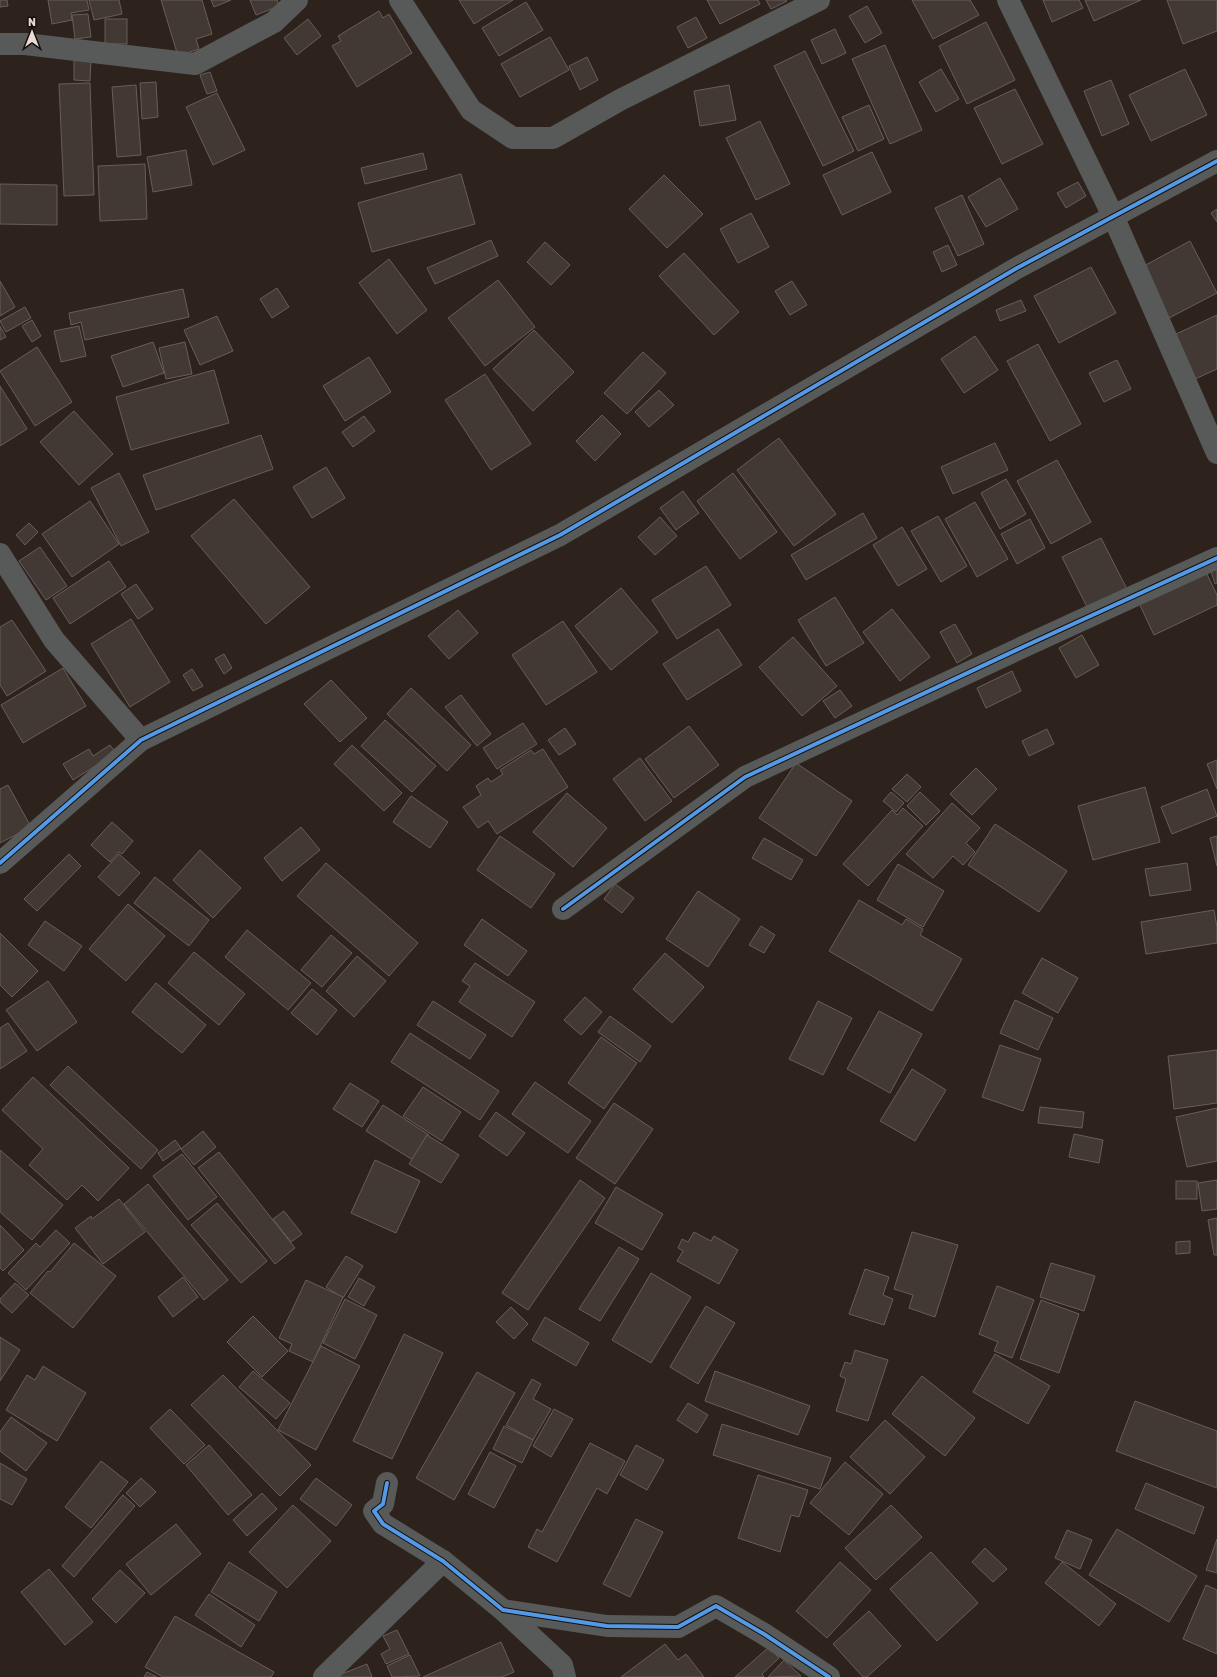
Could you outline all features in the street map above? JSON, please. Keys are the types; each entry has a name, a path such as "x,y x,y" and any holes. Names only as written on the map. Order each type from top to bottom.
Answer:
{"street":[{"path":"0,44 25,44 195,64 274,22 297,0"},
{"path":"400,0 471,110 513,138 553,138 620,100 819,0"},
{"path":"1008,0 1113,216 1217,453"},
{"path":"0,863 142,740 560,535 1016,268 1217,161"},
{"path":"0,554 54,640 142,740"},
{"path":"563,909 745,777 1018,649 1217,558"},
{"path":"387,1483 383,1504 374,1511 383,1524 443,1561 503,1610 562,1665 566,1677"},
{"path":"324,1677 443,1561"},
{"path":"503,1610 607,1626 678,1627 716,1606 764,1634 829,1677"}],"building":[{"path":"0,0 7,0 8,6 0,7"},
{"path":"48,0 87,0 89,10 71,13 72,20 52,24"},
{"path":"89,0 119,0 122,14 94,20"},
{"path":"161,0 202,0 212,34 196,39 199,49 178,56"},
{"path":"211,0 231,0 214,7"},
{"path":"250,0 277,0 279,6 256,15"},
{"path":"459,0 513,0 474,24"},
{"path":"707,0 758,0 760,4 720,24"},
{"path":"766,0 786,0 787,1 771,9"},
{"path":"912,0 970,0 979,15 933,39"},
{"path":"1043,0 1079,0 1083,8 1052,22"},
{"path":"1085,0 1141,0 1094,21"},
{"path":"1167,0 1217,0 1217,31 1183,44"},
{"path":"526,2 543,30 499,56 482,28"},
{"path":"867,6 882,33 865,43 849,16"},
{"path":"379,11 383,18 389,14 412,53 357,87 332,46 341,41 338,36"},
{"path":"88,14 91,37 75,39 72,15"},
{"path":"696,17 707,38 688,48 677,27"},
{"path":"105,19 127,19 127,44 105,44"},
{"path":"308,19 321,36 297,55 284,38"},
{"path":"986,22 1015,80 967,104 939,46"},
{"path":"835,29 846,53 822,64 811,40"},
{"path":"550,37 569,70 520,97 501,64"},
{"path":"885,45 922,130 890,144 852,59"},
{"path":"805,51 854,151 823,166 774,66"},
{"path":"74,57 91,58 90,81 74,80"},
{"path":"587,57 598,80 580,90 569,66"},
{"path":"941,69 959,99 936,112 919,82"},
{"path":"1185,69 1207,115 1151,141 1129,95"},
{"path":"210,72 217,91 207,94 200,75"},
{"path":"1111,80 1129,124 1102,136 1084,91"},
{"path":"156,82 158,117 142,119 140,83"},
{"path":"90,83 94,195 64,196 59,84"},
{"path":"136,85 141,155 117,157 112,87"},
{"path":"729,85 736,120 700,126 694,91"},
{"path":"1015,89 1043,144 1002,164 974,108"},
{"path":"217,93 245,150 213,165 186,107"},
{"path":"869,105 884,139 858,151 842,117"},
{"path":"760,121 790,184 756,200 726,138"},
{"path":"186,150 192,185 153,192 147,157"},
{"path":"872,152 891,192 842,215 823,175"},
{"path":"423,153 427,169 365,184 361,168"},
{"path":"145,164 147,219 100,221 98,166"},
{"path":"461,174 475,224 372,252 358,203"},
{"path":"664,175 703,214 667,248 629,209"},
{"path":"1000,178 1018,209 986,227 968,197"},
{"path":"1078,182 1086,196 1066,208 1057,193"},
{"path":"0,184 57,185 57,225 0,224"},
{"path":"962,195 984,244 958,256 935,208"},
{"path":"1217,209 1217,222 1211,213"},
{"path":"751,213 769,247 738,263 720,229"},
{"path":"491,240 498,256 435,284 427,268"},
{"path":"1190,241 1217,293 1169,318 1142,267"},
{"path":"545,242 570,265 551,285 527,262"},
{"path":"948,245 957,265 942,272 933,252"},
{"path":"684,253 739,312 714,335 659,276"},
{"path":"389,259 427,310 397,334 359,283"},
{"path":"1091,267 1116,313 1059,343 1034,296"},
{"path":"498,280 535,327 485,366 448,318"},
{"path":"0,281 15,307 0,316"},
{"path":"792,281 807,305 790,315 775,291"},
{"path":"277,288 289,307 272,318 260,299"},
{"path":"183,289 189,317 85,340 81,322 71,325 69,313"},
{"path":"1021,300 1026,311 1000,321 996,310"},
{"path":"25,307 31,318 6,332 0,321"},
{"path":"1217,315 1217,369 1195,379 1174,335"},
{"path":"217,316 233,351 200,365 184,330"},
{"path":"32,320 41,336 32,342 22,326"},
{"path":"0,326 6,337 0,340"},
{"path":"79,326 86,356 61,362 54,331"},
{"path":"534,330 574,372 533,411 493,369"},
{"path":"975,336 998,370 964,393 941,359"},
{"path":"153,342 164,373 123,387 111,356"},
{"path":"185,342 192,374 166,379 159,348"},
{"path":"1038,344 1081,424 1050,441 1007,361"},
{"path":"37,347 72,402 35,426 0,371"},
{"path":"643,352 666,373 627,414 604,393"},
{"path":"369,357 391,392 345,421 323,386"},
{"path":"1117,360 1131,389 1104,402 1089,373"},
{"path":"214,370 229,423 131,450 116,397"},
{"path":"485,374 531,444 491,470 445,400"},
{"path":"0,386 27,429 0,446"},
{"path":"659,390 674,405 649,427 635,412"},
{"path":"74,411 113,454 79,485 40,442"},
{"path":"602,415 621,434 595,461 576,441"},
{"path":"364,416 375,431 353,447 342,432"},
{"path":"261,435 273,469 156,510 143,475"},
{"path":"779,438 836,514 794,546 737,470"},
{"path":"995,443 1008,470 953,494 941,467"},
{"path":"1057,460 1091,522 1051,544 1017,481"},
{"path":"326,467 345,498 312,518 293,487"},
{"path":"119,473 149,532 121,546 91,488"},
{"path":"733,473 777,532 740,559 697,501"},
{"path":"1006,479 1026,514 1000,529 981,493"},
{"path":"683,491 699,513 676,530 660,508"},
{"path":"234,499 310,587 266,624 191,536"},
{"path":"90,501 119,544 72,577 42,534"},
{"path":"975,502 1008,559 977,577 945,519"},
{"path":"863,513 877,538 806,580 791,555"},
{"path":"938,516 967,566 941,582 911,531"},
{"path":"660,517 677,536 655,555 638,537"},
{"path":"1030,519 1045,548 1017,564 1001,534"},
{"path":"29,523 38,532 25,545 16,535"},
{"path":"902,527 927,569 898,586 873,545"},
{"path":"1101,538 1129,593 1090,613 1062,557"},
{"path":"40,547 67,586 46,600 19,561"},
{"path":"109,561 126,587 70,624 53,598"},
{"path":"1217,565 1217,583 1215,584 1210,568"},
{"path":"706,566 731,605 677,639 652,600"},
{"path":"1204,568 1217,595 1217,605 1154,635 1137,599"},
{"path":"136,584 153,609 138,619 121,594"},
{"path":"621,588 658,632 611,670 575,626"},
{"path":"835,597 864,643 826,666 798,620"},
{"path":"892,609 930,657 900,681 863,632"},
{"path":"458,610 478,633 449,659 428,636"},
{"path":"131,619 170,682 130,707 91,644"},
{"path":"12,620 46,671 7,696 0,685 0,627"},
{"path":"563,621 597,672 546,705 512,655"},
{"path":"955,624 972,654 957,663 940,632"},
{"path":"718,629 742,665 687,700 663,664"},
{"path":"1082,635 1099,665 1076,678 1059,648"},
{"path":"793,637 837,686 802,716 759,667"},
{"path":"224,654 232,668 224,674 215,659"},
{"path":"63,668 86,706 23,743 1,705"},
{"path":"192,669 203,686 193,691 183,675"},
{"path":"1012,671 1021,691 986,708 977,688"},
{"path":"331,680 367,718 340,742 304,704"},
{"path":"411,688 471,745 447,771 387,714"},
{"path":"840,690 852,706 835,718 823,701"},
{"path":"461,695 491,734 477,746 445,707"},
{"path":"385,720 436,766 412,792 361,746"},
{"path":"523,723 537,744 497,769 483,748"},
{"path":"689,726 719,765 674,798 645,759"},
{"path":"565,728 576,744 559,755 548,740"},
{"path":"1047,729 1054,744 1029,756 1022,741"},
{"path":"110,745 116,753 73,780 63,764 89,749 93,756"},
{"path":"352,745 402,793 384,811 334,764"},
{"path":"543,749 568,787 497,834 488,821 478,828 463,807 481,795 476,786 488,778 491,782 503,774 500,770 531,750 534,754"},
{"path":"640,758 672,801 645,821 613,779"},
{"path":"1217,760 1217,789 1207,764"},
{"path":"796,763 852,801 816,856 759,818"},
{"path":"976,768 997,789 972,815 950,794"},
{"path":"907,774 921,787 907,802 892,789"},
{"path":"8,785 31,827 0,843 0,789"},
{"path":"1145,787 1160,842 1093,860 1078,806"},
{"path":"1207,789 1217,816 1172,834 1161,807"},
{"path":"891,792 904,803 896,812 883,801"},
{"path":"920,792 940,811 926,825 907,806"},
{"path":"567,793 607,828 573,867 533,832"},
{"path":"411,796 448,822 430,848 393,822"},
{"path":"952,803 980,828 966,843 975,852 963,865 953,856 933,878 906,854"},
{"path":"903,808 923,826 868,886 843,864 892,810 897,815"},
{"path":"112,822 133,841 122,854 119,852 110,862 91,845"},
{"path":"995,824 1067,871 1039,912 968,865"},
{"path":"301,827 320,850 282,881 264,858"},
{"path":"500,836 555,874 531,908 477,870"},
{"path":"1217,836 1217,866 1210,838"},
{"path":"764,838 803,860 791,880 752,858"},
{"path":"200,850 241,888 213,918 173,880"},
{"path":"69,854 81,866 37,911 24,899"},
{"path":"119,854 140,873 119,896 98,877"},
{"path":"326,863 418,943 389,976 297,896"},
{"path":"1187,863 1191,890 1150,896 1145,869"},
{"path":"898,864 944,891 923,927 877,900"},
{"path":"155,877 209,920 189,946 134,903"},
{"path":"615,884 634,898 622,913 604,899"},
{"path":"698,891 740,919 708,967 666,939"},
{"path":"859,900 902,925 906,919 923,929 920,935 962,959 932,1011 829,951"},
{"path":"128,904 165,936 126,981 89,949"},
{"path":"1214,910 1217,927 1217,943 1146,954 1141,922"},
{"path":"482,919 527,951 508,976 464,945"},
{"path":"45,921 82,946 64,971 28,945"},
{"path":"761,926 775,935 764,953 749,945"},
{"path":"247,930 311,983 288,1010 225,957"},
{"path":"0,933 38,971 12,997 0,985"},
{"path":"331,935 352,953 322,987 301,970"},
{"path":"194,952 245,994 219,1025 168,983"},
{"path":"665,953 704,987 672,1023 633,989"},
{"path":"357,956 386,981 354,1017 326,991"},
{"path":"1042,958 1078,978 1058,1013 1022,993"},
{"path":"475,963 535,1002 512,1037 459,1002 470,986 462,981"},
{"path":"48,981 77,1022 37,1051 6,1010"},
{"path":"156,983 206,1025 182,1053 132,1012"},
{"path":"312,989 337,1010 317,1035 291,1013"},
{"path":"585,997 602,1012 581,1035 564,1020"},
{"path":"1015,1000 1053,1018 1038,1050 1000,1033"},
{"path":"433,1001 486,1035 470,1059 417,1025"},
{"path":"818,1001 852,1018 823,1075 789,1059"},
{"path":"879,1011 922,1034 890,1093 847,1069"},
{"path":"610,1016 651,1046 640,1062 598,1032"},
{"path":"8,1023 27,1051 0,1069 0,1028"},
{"path":"410,1033 499,1091 480,1120 391,1062"},
{"path":"601,1037 637,1063 604,1109 568,1083"},
{"path":"1000,1045 1041,1059 1023,1111 982,1097"},
{"path":"1217,1050 1217,1103 1174,1109 1168,1056"},
{"path":"68,1066 158,1150 141,1169 50,1085"},
{"path":"912,1069 946,1090 915,1141 880,1121"},
{"path":"33,1077 129,1168 98,1201 82,1185 67,1200 29,1165 43,1149 2,1110"},
{"path":"535,1082 591,1121 568,1153 512,1114"},
{"path":"350,1083 379,1101 362,1127 333,1109"},
{"path":"423,1087 461,1112 442,1141 403,1116"},
{"path":"614,1103 653,1129 615,1184 576,1158"},
{"path":"383,1105 429,1135 413,1160 366,1131"},
{"path":"1040,1107 1084,1112 1082,1128 1038,1123"},
{"path":"1217,1108 1217,1161 1187,1167 1176,1117"},
{"path":"496,1112 525,1133 507,1156 479,1136"},
{"path":"203,1131 216,1147 194,1165 181,1149"},
{"path":"1074,1134 1103,1140 1099,1163 1069,1157"},
{"path":"427,1135 459,1155 441,1183 409,1164"},
{"path":"175,1140 181,1148 163,1161 158,1153"},
{"path":"0,1150 63,1205 32,1240 0,1212"},
{"path":"219,1152 295,1248 275,1264 198,1168"},
{"path":"182,1154 217,1197 188,1220 153,1176"},
{"path":"375,1160 420,1181 396,1233 351,1213"},
{"path":"580,1180 605,1198 528,1310 502,1293"},
{"path":"1217,1180 1217,1209 1202,1211 1198,1183"},
{"path":"1176,1181 1197,1181 1197,1199 1176,1199"},
{"path":"148,1184 228,1280 204,1300 124,1204"},
{"path":"616,1187 663,1214 642,1250 595,1223"},
{"path":"119,1199 145,1232 103,1264 75,1228 91,1216 92,1219"},
{"path":"217,1203 267,1261 241,1283 191,1225"},
{"path":"284,1211 302,1234 291,1242 273,1219"},
{"path":"1217,1218 1217,1255 1214,1255 1208,1220"},
{"path":"0,1225 24,1250 3,1271 0,1268"},
{"path":"56,1230 70,1243 26,1290 8,1273 36,1243 40,1247"},
{"path":"694,1232 711,1241 714,1236 738,1250 719,1284 677,1261 683,1251 678,1248 682,1239 688,1242"},
{"path":"912,1232 958,1245 935,1317 909,1308 913,1295 894,1289"},
{"path":"1190,1241 1190,1253 1176,1254 1176,1242"},
{"path":"74,1243 116,1276 73,1328 30,1293"},
{"path":"619,1247 639,1259 600,1321 579,1309"},
{"path":"346,1256 363,1266 343,1298 326,1287"},
{"path":"1051,1263 1095,1276 1084,1311 1040,1297"},
{"path":"865,1269 889,1277 883,1295 893,1299 884,1325 849,1314"},
{"path":"651,1273 691,1297 651,1363 612,1340"},
{"path":"183,1277 198,1297 173,1317 158,1297"},
{"path":"359,1278 375,1287 364,1306 348,1297"},
{"path":"306,1280 343,1297 313,1362 289,1351 292,1344 279,1338"},
{"path":"15,1283 29,1295 12,1313 0,1302 0,1299"},
{"path":"997,1286 1034,1300 1012,1358 994,1351 998,1342 979,1334"},
{"path":"345,1299 377,1315 355,1359 323,1343"},
{"path":"1041,1300 1079,1314 1059,1373 1020,1359"},
{"path":"706,1306 735,1323 698,1384 670,1367"},
{"path":"511,1307 528,1324 514,1339 496,1322"},
{"path":"253,1316 288,1351 262,1377 227,1342"},
{"path":"545,1317 589,1343 576,1366 532,1340"},
{"path":"404,1334 443,1353 392,1459 353,1441"},
{"path":"0,1337 20,1350 0,1381"},
{"path":"321,1346 360,1366 316,1450 278,1430"},
{"path":"855,1350 888,1360 868,1421 836,1411 846,1379 840,1376 845,1362 851,1364"},
{"path":"995,1354 1050,1386 1028,1424 973,1392"},
{"path":"43,1366 86,1393 57,1441 6,1410 27,1375 35,1380"},
{"path":"253,1371 290,1403 276,1419 239,1387"},
{"path":"715,1371 810,1406 798,1435 705,1401"},
{"path":"477,1372 515,1393 454,1500 416,1478"},
{"path":"223,1375 311,1465 280,1496 191,1405"},
{"path":"922,1376 975,1418 945,1456 892,1414"},
{"path":"532,1379 541,1384 533,1399 551,1409 533,1440 506,1425"},
{"path":"1135,1401 1217,1431 1217,1488 1116,1451"},
{"path":"688,1403 708,1415 697,1433 677,1420"},
{"path":"170,1409 205,1445 184,1464 150,1428"},
{"path":"554,1409 573,1419 551,1457 533,1446"},
{"path":"11,1417 47,1443 26,1471 0,1451 0,1432"},
{"path":"885,1420 925,1457 890,1494 850,1457"},
{"path":"722,1424 831,1458 820,1489 713,1455"},
{"path":"504,1426 533,1440 522,1463 493,1449"},
{"path":"590,1443 625,1461 607,1494 597,1488 557,1562 528,1547 537,1529 542,1532"},
{"path":"209,1445 252,1495 228,1515 186,1465"},
{"path":"636,1445 664,1460 647,1490 620,1475"},
{"path":"490,1452 516,1466 494,1508 468,1494"},
{"path":"101,1461 128,1482 91,1528 65,1507"},
{"path":"845,1462 883,1494 849,1535 810,1503"},
{"path":"0,1463 27,1479 12,1505 0,1499"},
{"path":"758,1475 808,1490 799,1517 791,1515 780,1552 738,1538"},
{"path":"141,1478 156,1492 140,1507 126,1493"},
{"path":"316,1478 352,1505 336,1526 300,1499"},
{"path":"1146,1483 1204,1507 1194,1534 1135,1509"},
{"path":"262,1493 277,1509 247,1536 233,1520"},
{"path":"123,1495 135,1506 74,1577 62,1566"},
{"path":"293,1505 331,1541 287,1588 249,1552"},
{"path":"891,1505 922,1537 876,1580 845,1548"},
{"path":"636,1519 663,1532 630,1597 603,1584"},
{"path":"176,1524 201,1554 151,1595 126,1564"},
{"path":"1117,1529 1197,1576 1169,1622 1089,1575"},
{"path":"1067,1530 1092,1540 1080,1569 1055,1558"},
{"path":"1217,1539 1217,1573 1206,1570"},
{"path":"985,1548 1007,1569 993,1582 972,1562"},
{"path":"931,1552 978,1603 937,1641 890,1589"},
{"path":"229,1562 277,1592 259,1621 211,1592"},
{"path":"840,1562 871,1590 827,1638 796,1611"},
{"path":"1062,1562 1116,1604 1099,1626 1045,1583"},
{"path":"49,1569 93,1622 65,1645 21,1592"},
{"path":"120,1570 145,1593 116,1623 92,1599"},
{"path":"1206,1585 1217,1590 1217,1654 1183,1639"},
{"path":"209,1594 255,1625 241,1647 195,1615"},
{"path":"869,1611 901,1646 867,1677 863,1677 833,1644"},
{"path":"175,1616 274,1672 271,1677 163,1677 145,1667"},
{"path":"397,1630 409,1654 386,1664 381,1654 390,1649 383,1636"},
{"path":"501,1642 514,1672 502,1677 423,1677"},
{"path":"665,1644 678,1660 686,1654 704,1677 621,1677"},
{"path":"769,1647 779,1658 762,1674 764,1677 735,1677"},
{"path":"410,1655 420,1676 392,1677 387,1666"},
{"path":"784,1660 801,1676 768,1677"},
{"path":"367,1664 372,1677 334,1677"},
{"path":"147,1672 157,1677 144,1677"}],"cycle path":[{"path":"0,863 141,740 560,535 1017,268 1217,161"},
{"path":"563,909 745,777 1217,558"},
{"path":"387,1483 383,1504 374,1511 383,1524 443,1561 503,1610 607,1626 678,1627 716,1606 764,1634 829,1677"}]}
